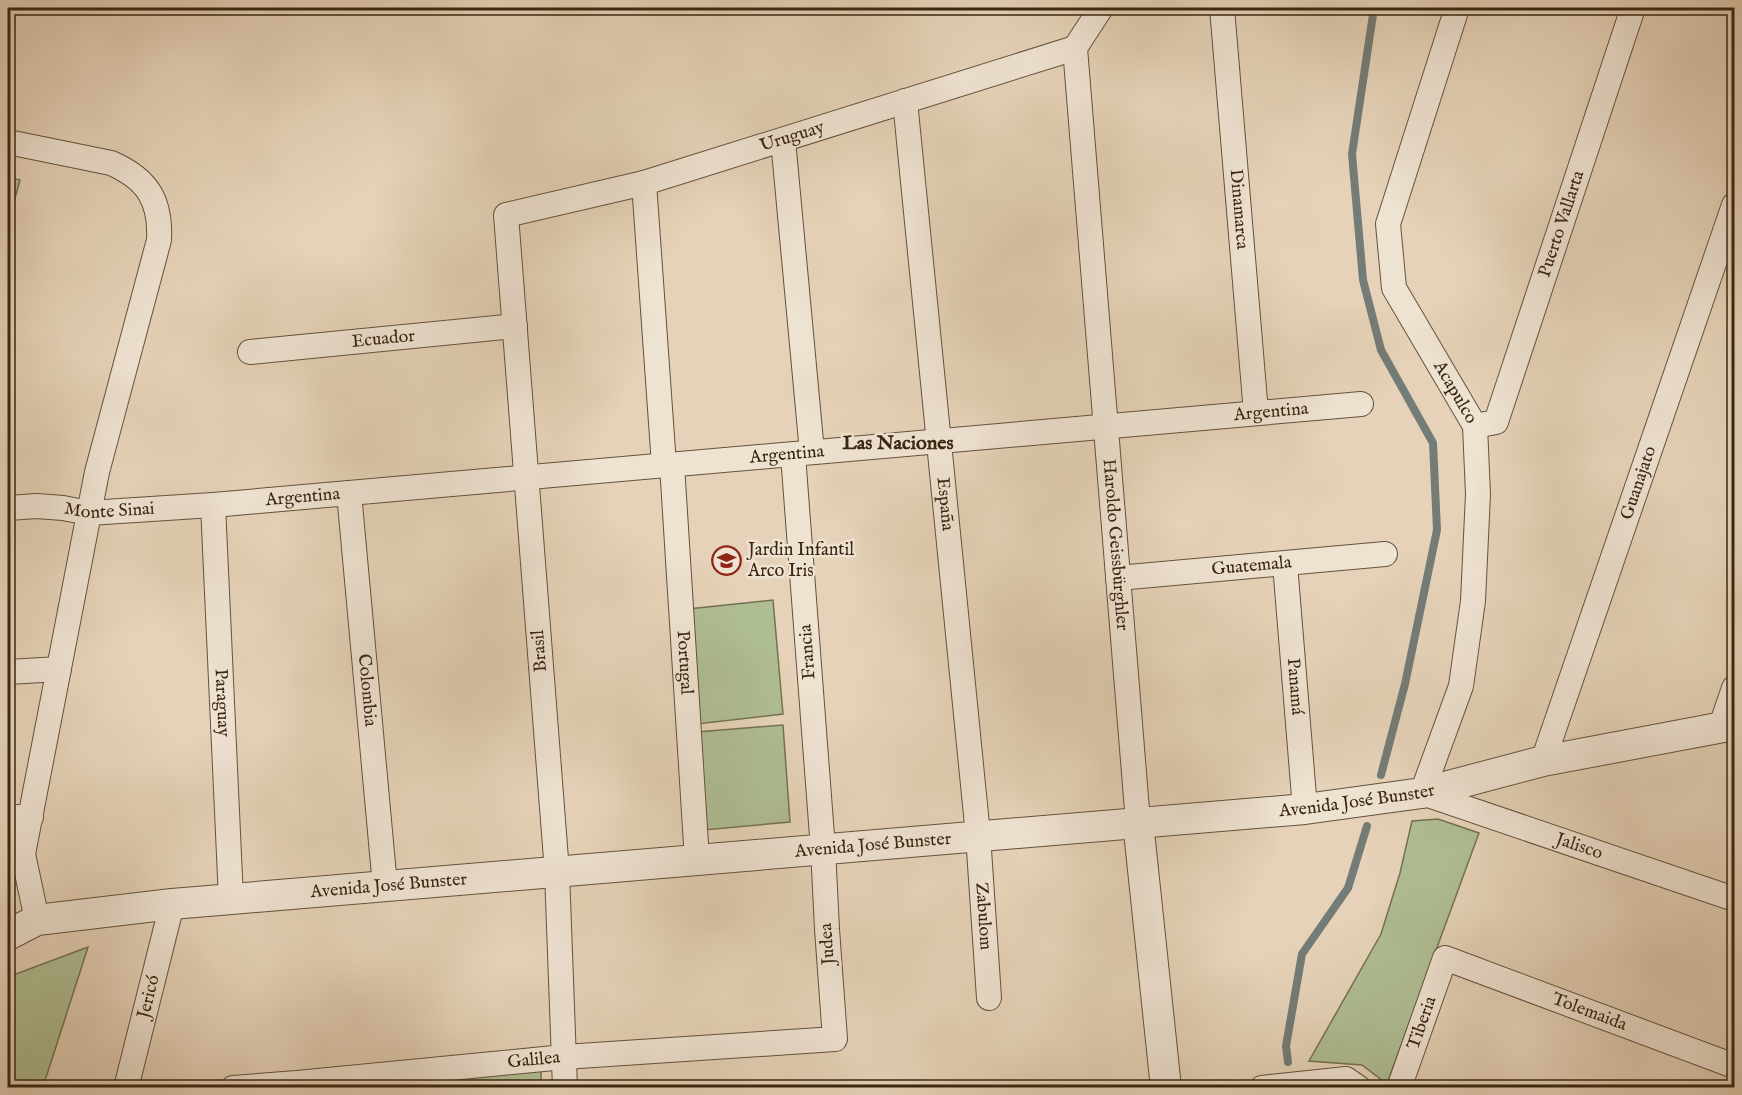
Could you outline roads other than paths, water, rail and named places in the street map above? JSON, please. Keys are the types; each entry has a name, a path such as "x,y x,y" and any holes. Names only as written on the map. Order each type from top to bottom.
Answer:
{"street":[{"path":"1075,48 1101,8"},
{"name":"Dinamarca","path":"1222,8 1256,413"},
{"name":"Acapulco","path":"1422,793 1461,686 1473,601 1479,494 1475,426 1394,288 1388,224 1457,8"},
{"name":"Puerto Vallarta","path":"1475,426 1496,422 1633,8"},
{"name":"Uruguay","path":"506,215 644,183 1075,48"},
{"name":"Haroldo Geissbürghler","path":"1075,48 1138,822 1166,1088"},
{"name":"España","path":"905,101 978,836"},
{"name":"Francia","path":"783,140 803,454 823,849"},
{"path":"8,142 118,166 139,179 150,192 157,206 160,223 159,240 97,472 59,669 19,817 23,854 37,920"},
{"name":"Portugal","path":"644,183 668,465 697,860"},
{"name":"Guanajato","path":"1543,761 1734,205"},
{"name":"Brasil","path":"506,215 557,872 565,1088"},
{"name":"Ecuador","path":"250,352 515,326"},
{"name":"Argentina","path":"213,505 1361,404"},
{"name":"Colombia","path":"349,494 385,886"},
{"name":"Monte Sinai","path":"8,508 37,506 89,513 213,505"},
{"name":"Paraguay","path":"213,505 231,899"},
{"name":"Guatemala","path":"1118,578 1385,554"},
{"name":"Panamá","path":"1285,564 1305,809"},
{"path":"8,672 59,669"},
{"path":"1728,725 1734,688"},
{"name":"Avenida José Bunster","path":"8,935 37,920 172,904 1305,809 1422,793 1543,761 1728,725"},
{"name":"Jalisco","path":"1422,793 1734,898"},
{"name":"Zabulom","path":"978,836 989,998"},
{"name":"Judea","path":"823,849 835,1039"},
{"name":"Jericó","path":"126,1088 172,904"},
{"name":"Tolemaida","path":"1445,958 1734,1066"},
{"name":"Tiberia","path":"1399,1088 1445,958"},
{"name":"Galilea","path":"233,1088 296,1085 564,1057 835,1039"},
{"path":"1262,1088 1346,1079 1359,1088"}],"waterway":[{"path":"1374,8 1352,154 1363,280 1381,350 1433,443 1437,530 1405,684 1381,775"},
{"path":"1288,1062 1286,1046 1302,954 1348,888 1367,826"}],"place":[{"name":"Jardin Infantil Arco Iris","path":"727,560"}],"district":[{"name":"Las Naciones","path":"898,443"}]}
